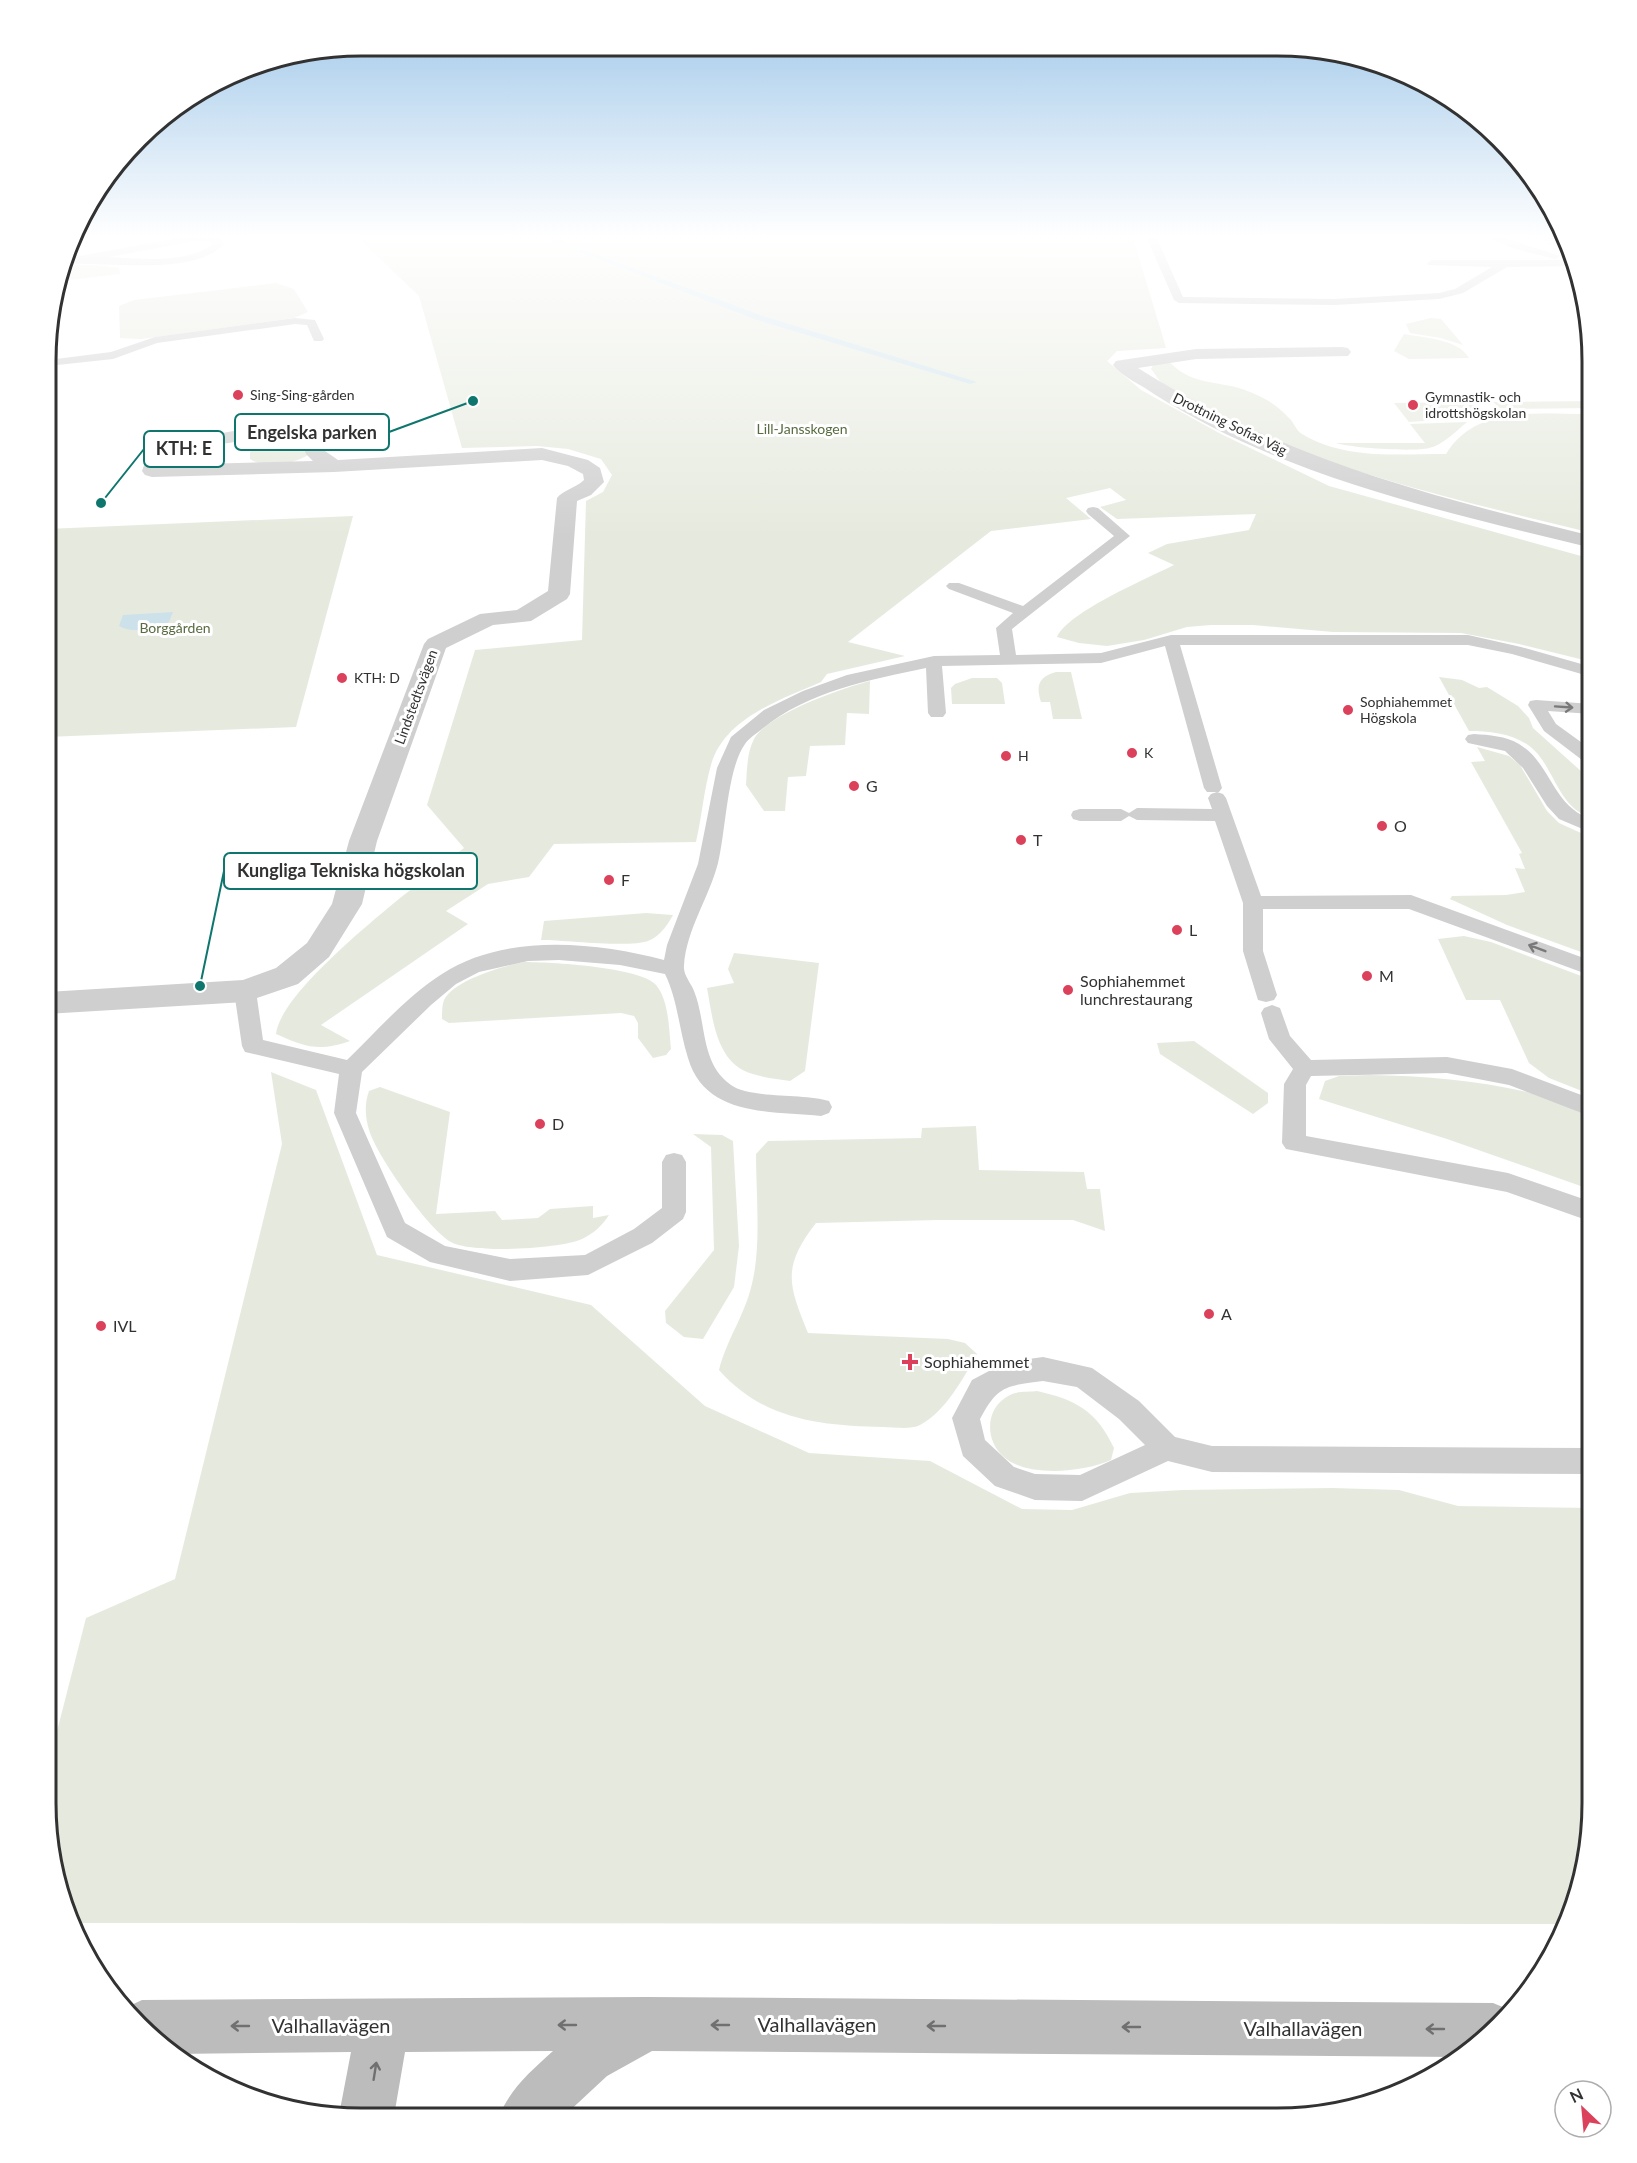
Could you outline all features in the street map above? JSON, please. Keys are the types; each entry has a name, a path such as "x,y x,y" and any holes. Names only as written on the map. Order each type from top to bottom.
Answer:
{"main road":[{"name":"Valhallavägen","path":"154,2027 646,2024 1480,2030"},
{"path":"534,2108 549,2091 588,2057 646,2024"},
{"path":"368,2108 382,2026"}],"street":[{"name":"Drottning Sofias Väg","path":"1342,352 1196,354 1122,365 1143,380 1194,408 1245,434 1293,454 1364,480 1582,539"},
{"name":"Lindstedtsvägen","path":"56,1002 245,991 287,976 318,950 346,904 363,841 436,644 488,619 523,616 559,594 567,498 584,491 594,482 593,472 583,464 567,458 542,454 334,466 152,471 158,449 293,427 310,436 316,454 334,466"}],"lane":[{"path":"56,362 113,355 155,340 192,335"},
{"path":"316,335 318,339"},
{"path":"1009,660 1004,628 1123,536 1093,511"},
{"path":"954,586 1024,612"},
{"path":"1171,640 1217,800 1253,903 1253,951 1269,1004 1280,1039 1305,1068"},
{"path":"821,1107 749,1100 726,1094 708,1078 699,1060 684,992 674,969 677,945 708,864 726,768 737,741 770,714 809,695 853,679 934,661 1101,658 1171,640 1468,640 1515,650 1582,669"},
{"path":"934,661 937,713"},
{"path":"1582,708 1536,705 1550,727 1582,751"},
{"path":"1474,739 1490,740 1521,753 1532,764 1554,802 1568,817 1582,823"},
{"path":"1080,815 1129,815 1217,800"},
{"path":"1253,903 1411,902 1582,965"},
{"path":"674,969 646,961 594,956 519,953 490,959 451,978 418,1005 351,1070 345,1113 396,1230 439,1255 510,1270 588,1265 643,1236 674,1212 674,1162"},
{"path":"245,991 253,1046 351,1070"},
{"path":"1305,1068 1447,1065 1512,1077 1582,1104"},
{"path":"1305,1068 1295,1084 1294,1143 1508,1183 1582,1209"},
{"path":"1167,1448 1082,1488 1035,1487 1005,1477 973,1447 966,1418 982,1389 1006,1374 1043,1368 1083,1376 1129,1410 1167,1448 1212,1459 1582,1461"}],"green space":[{"path":"120,335 171,335 141,339 120,338"},
{"name":"Lill-Jansskogen","path":"430,335 1162,335 1166,348 1117,351 1107,361 1141,390 1221,434 1329,486 1582,556 1582,660 1461,633 1333,632 1253,625 1211,625 1187,627 1144,640 1107,646 1079,643 1057,637 1064,627 1092,607 1174,565 1148,553 1167,544 1249,530 1256,514 1117,519 1100,507 1126,500 1110,488 1066,498 1091,519 991,531 848,642 905,656 827,674 821,682 756,712 728,735 711,765 696,842 554,844 529,877 488,884 446,911 468,924 321,1025 350,1041 321,1047 304,1045 276,1034 284,1014 302,989 356,935 464,848 427,805 475,650 582,640 586,501 603,492 612,475 601,459 568,449 537,446 462,448"},
{"path":"1403,335 1410,335 1449,343 1469,358 1409,359 1394,351"},
{"path":"1422,335 1454,335 1463,345"},
{"path":"1167,359 1186,375 1196,379 1250,392 1275,405 1302,434 1336,448 1354,452 1391,455 1446,454 1459,438 1475,426 1492,419 1512,415 1582,414 1582,531 1403,485 1310,455 1265,437 1179,395 1159,380 1151,369 1155,362"},
{"path":"1582,401 1582,408 1501,409 1493,402"},
{"path":"1472,402 1477,410 1468,418 1409,422 1394,403"},
{"path":"1467,422 1444,441 1429,448 1382,449 1336,443 1425,443 1410,424"},
{"path":"296,439 304,441 308,455 295,461 271,465 250,459 250,452 263,443"},
{"name":"Borggården","path":"353,516 296,727 56,737 56,529"},
{"path":"1056,672 1071,672 1082,719 1053,719 1050,702 1041,702 1039,687 1042,679"},
{"path":"1439,677 1462,680 1479,688 1487,687 1518,706 1529,718 1533,728 1582,772 1582,813 1565,798 1542,760 1528,745 1513,737 1469,731"},
{"path":"972,678 997,678 1002,683 1005,704 952,704 951,688 955,684"},
{"path":"870,681 869,714 847,713 845,745 810,746 806,776 788,777 785,811 764,811 746,785 748,761 754,739 774,720 807,703"},
{"path":"1477,747 1509,756 1520,765 1547,811 1559,823 1582,833 1582,952 1507,925 1450,899 1452,896 1506,895 1525,892 1515,868 1525,869 1519,854 1522,853 1471,762 1485,761"},
{"path":"646,913 673,915 663,930 648,941 612,944 541,940 544,921"},
{"path":"1464,936 1491,942 1582,976 1582,1091 1549,1078 1529,1063 1500,1000 1466,1000 1438,939"},
{"path":"734,953 819,963 805,1071 790,1081 741,1069 731,1061 718,1039 707,988 734,983 728,969"},
{"path":"524,962 594,967 647,979 656,985 664,999 671,1049 666,1055 653,1058 638,1038 638,1023 634,1016 621,1013 449,1023 442,1019 444,1000 458,986 492,971"},
{"path":"1194,1041 1268,1093 1268,1103 1253,1114 1160,1054 1157,1043"},
{"path":"271,1072 316,1090 377,1255 591,1305 705,1406 809,1453 930,1461 1022,1509 1072,1510 1130,1493 1333,1488 1399,1490 1458,1506 1582,1508 1581,1822 1576,1862 1556,1924 81,1923 66,1881 58,1842 56,1735 86,1618 175,1579 282,1144"},
{"path":"1339,1076 1410,1076 1491,1085 1539,1095 1582,1113 1582,1186 1447,1139 1319,1099 1325,1081"},
{"path":"380,1087 450,1112 436,1214 495,1211 502,1220 538,1218 550,1209 593,1206 593,1218 609,1215 601,1226 586,1237 555,1245 496,1249 462,1246 451,1242 441,1235 419,1210 396,1179 373,1140 367,1122 366,1103 369,1091"},
{"path":"976,1126 979,1170 1084,1172 1087,1189 1100,1189 1105,1231 1073,1220 816,1223 798,1252 793,1264 792,1276 796,1301 808,1333 948,1339 965,1343 977,1354 953,1394 937,1412 916,1427 837,1425 815,1422 774,1410 754,1400 736,1387 719,1370 746,1303 753,1279 757,1234 756,1154 768,1141 921,1138 922,1128"},
{"path":"693,1134 722,1135 733,1141 739,1246 734,1287 703,1339 684,1337 666,1323 665,1311 714,1250 711,1147"},
{"path":"1037,1391 1074,1403 1092,1416 1100,1424 1114,1448 1111,1460 1087,1468 1056,1471 1027,1468 1014,1464 1004,1457 997,1450 991,1433 990,1424 996,1407 1002,1400 1013,1394"}],"water":[{"path":"173,612 169,622 151,629 130,630 119,626 123,615"}],"waterway":[{"path":"816,335 973,382"}],"place":[{"name":"Sing-Sing-gården","path":"238,395"},
{"name":"Engelska parken","path":"473,401"},
{"name":"Gymnastik- och idrottshögskolan","path":"1413,405"},
{"name":"KTH: E","path":"101,503"},
{"name":"KTH: D","path":"342,678"},
{"name":"Sophiahemmet Högskola","path":"1348,710"},
{"name":"K","path":"1132,753"},
{"name":"H","path":"1006,756"},
{"name":"G","path":"854,786"},
{"name":"O","path":"1382,826"},
{"name":"T","path":"1021,840"},
{"name":"F","path":"609,880"},
{"name":"L","path":"1177,930"},
{"name":"M","path":"1367,976"},
{"name":"Kungliga Tekniska högskolan","path":"200,986"},
{"name":"Sophiahemmet lunchrestaurang","path":"1068,990"},
{"name":"D","path":"540,1124"},
{"name":"A","path":"1209,1314"},
{"name":"IVL","path":"101,1326"},
{"name":"Sophiahemmet","path":"910,1362"}]}
